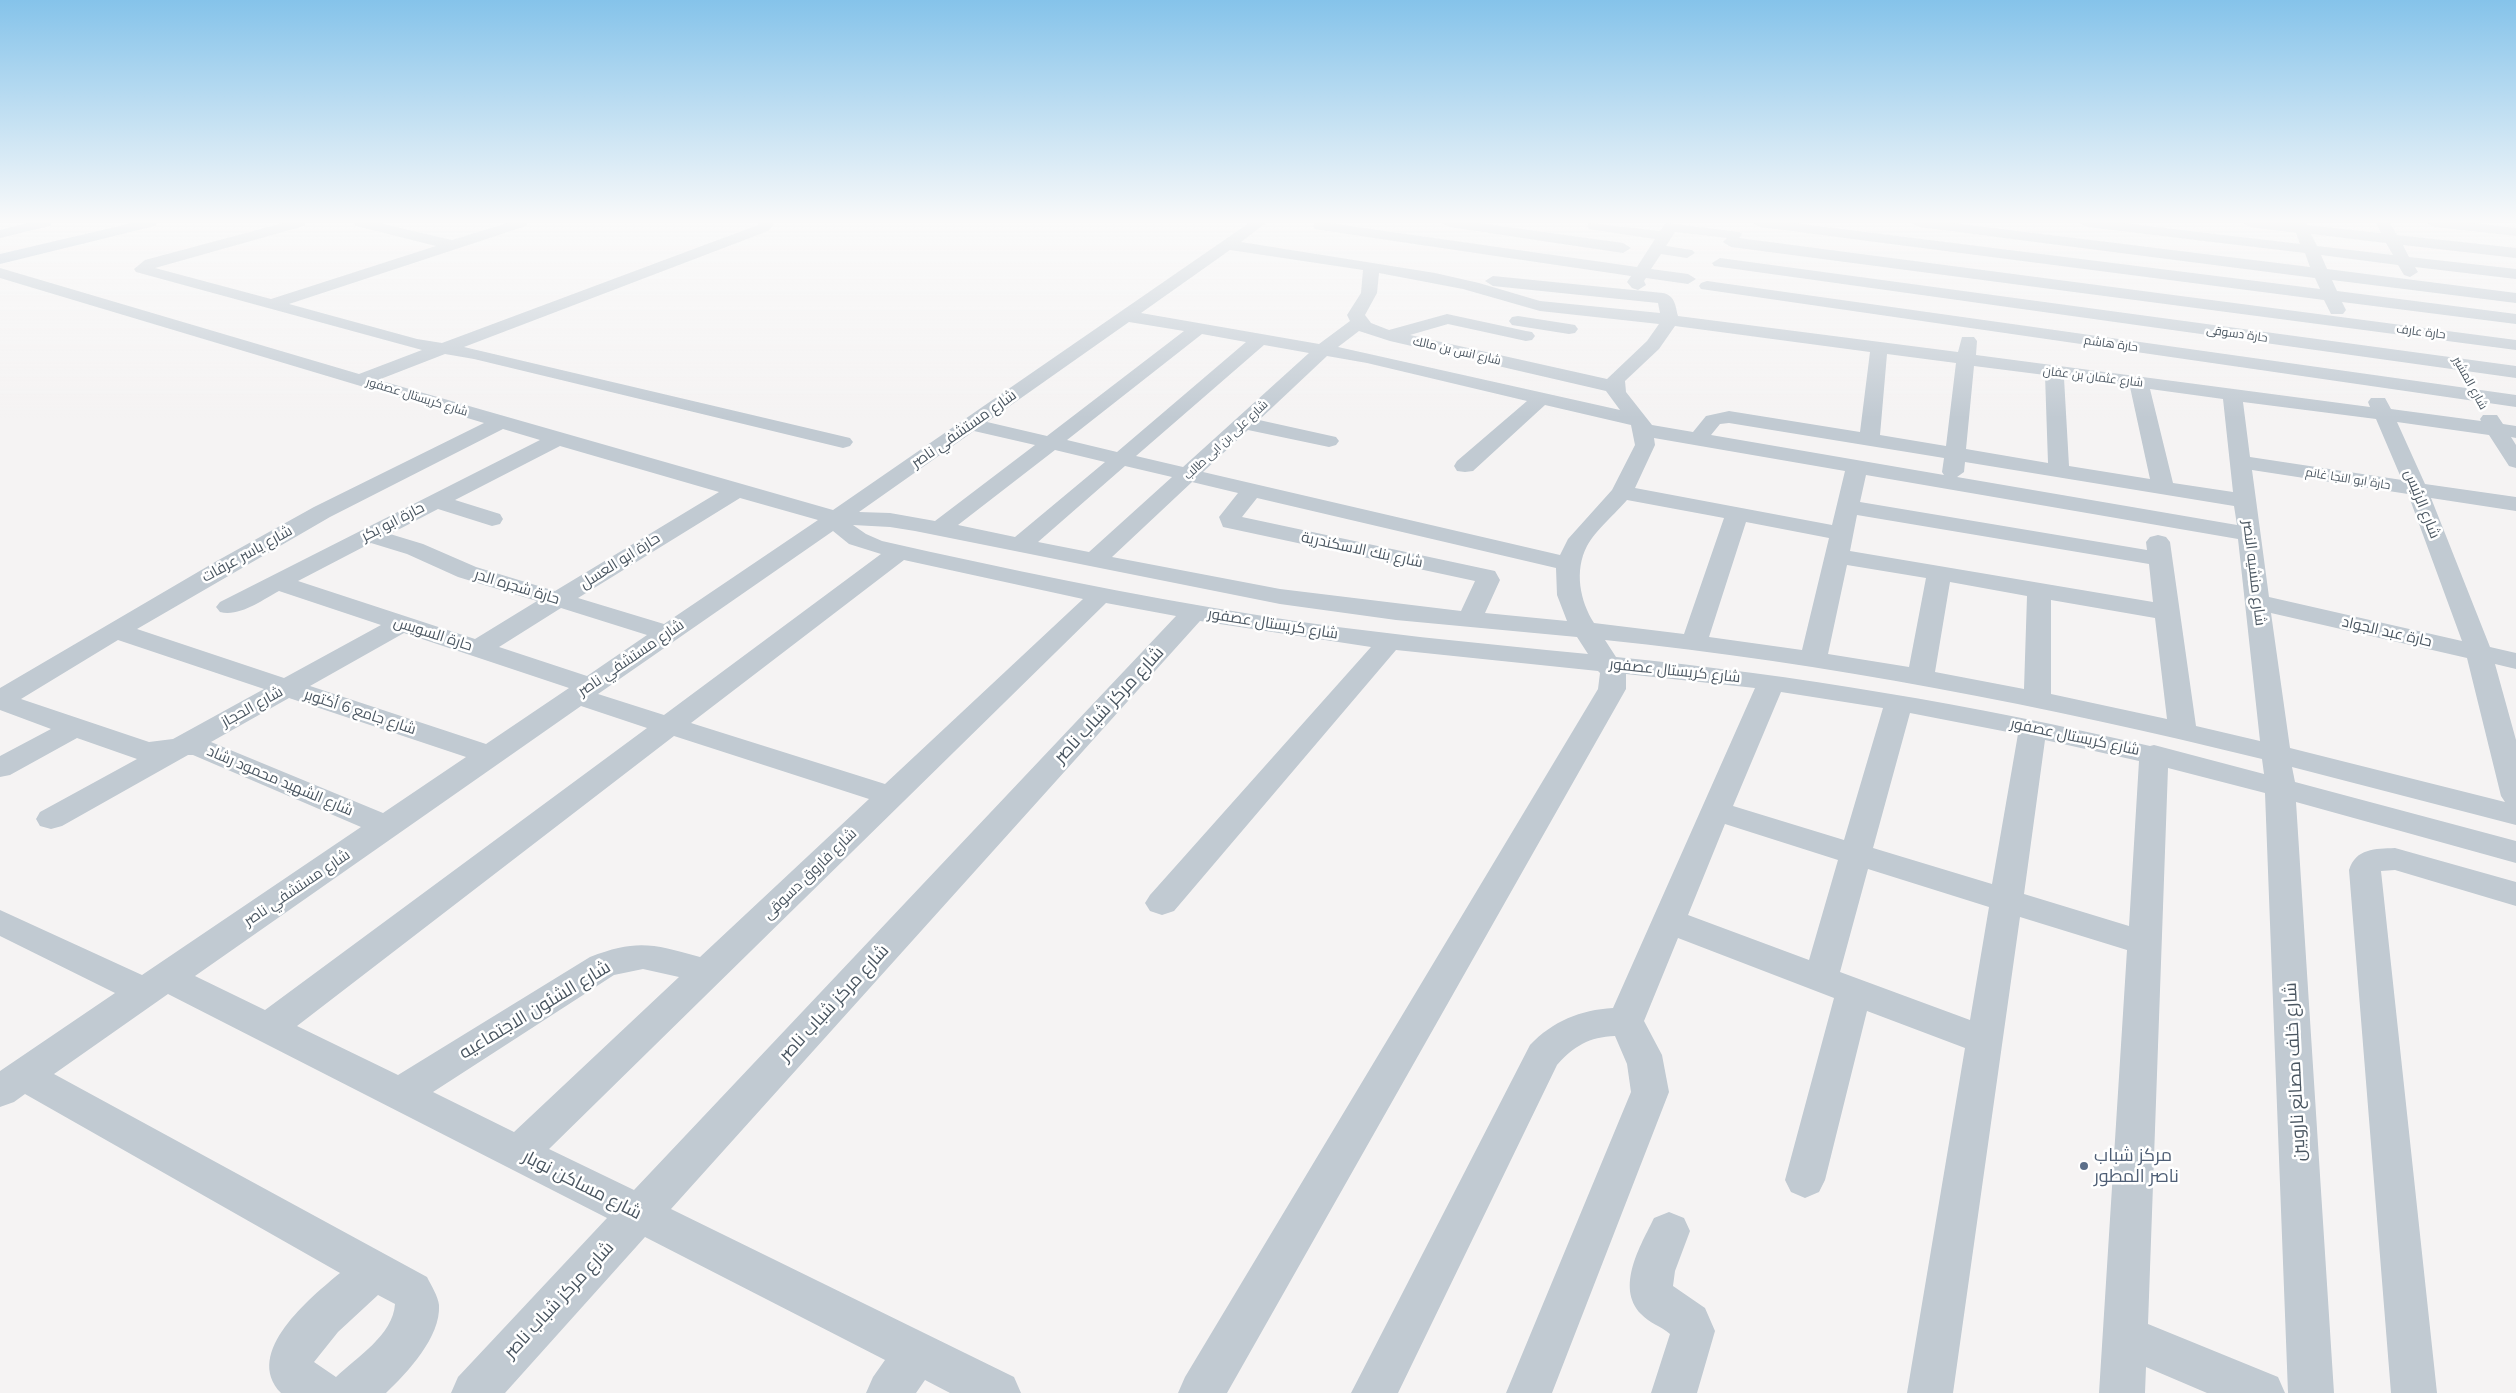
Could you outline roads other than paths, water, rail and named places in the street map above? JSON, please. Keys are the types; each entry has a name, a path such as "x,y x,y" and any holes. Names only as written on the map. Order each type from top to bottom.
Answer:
{"street":[{"name":"شارع كريستال عصفور","path":"50,288 558,439 836,518 890,520 1249,591 1332,604 1694,643 1921,678 2035,713 2154,754 2278,768 2516,815"},
{"path":"209,288 416,344 474,354 843,442"},
{"path":"269,305 321,288"},
{"path":"360,380 605,288"},
{"name":"شارع مستشفي ناصر","path":"12,1083 836,518 1166,288"},
{"path":"1360,322 1356,315 1369,293 1369,288"},
{"path":"1479,288 1511,299 1541,306 1598,311 1693,306"},
{"path":"1591,288 1663,298 1693,306"},
{"path":"1644,288 1693,306"},
{"path":"1201,1393 1612,689 1613,673 1609,663 1586,630 1569,595 1567,579 1569,564 1576,544 1622,492 1645,445 1642,426 1620,400 1615,387 1620,374 1693,306 1704,288"},
{"path":"1802,338 1822,288"},
{"path":"1849,344 1867,288"},
{"name":"حارة دسوقى","path":"1898,288 2516,372"},
{"path":"1952,483 1975,288"},
{"path":"2082,288 2085,375"},
{"name":"حارة عارف","path":"2082,288 2516,345"},
{"path":"2155,288 2168,386"},
{"path":"2247,288 2280,401"},
{"path":"2269,288 2516,319"},
{"name":"شارع الرئيس","path":"2328,288 2417,489 2479,652 2516,796"},
{"name":"شارع المشير","path":"2419,288 2477,396 2516,462"},
{"path":"2440,288 2516,298"},
{"path":"1511,299 1494,317 1569,329"},
{"name":"حارة هاشم","path":"1693,306 1817,302 2516,401"},
{"name":"شارع عثمان بن عفان","path":"1693,306 1802,338 2516,432"},
{"path":"1126,316 1374,360 1541,398 1699,440 2249,534"},
{"path":"1390,336 1447,319 1526,336"},
{"name":"شارع انس بن مالك","path":"1360,322 1367,328 1390,336 1615,387"},
{"name":"شارع على بن ابى طالب","path":"1095,560 1323,350 1360,322"},
{"path":"939,529 1198,329"},
{"path":"1020,545 1260,340"},
{"path":"1869,440 1879,348"},
{"path":"2054,371 2059,471"},
{"path":"2139,383 2163,488"},
{"name":"شارع منشيه النصر","path":"2232,395 2278,768"},
{"path":"1465,466 1541,398"},
{"path":"1699,440 1710,421 1723,417 2245,501"},
{"name":"شارع ياسر عرفات","path":"0,700 223,566 322,512 502,422"},
{"path":"1244,423 1329,441"},
{"path":"971,424 1569,564"},
{"name":"حارة ابو بكر","path":"229,607 558,439"},
{"name":"حارة ابو النجا غانم","path":"2240,462 2516,504"},
{"path":"1813,660 1857,467"},
{"name":"حارة ابو العسل","path":"477,649 737,490"},
{"name":"شارع بنك الاسكندرية","path":"1252,490 1230,517 1231,522 1486,576 1488,580 1469,620"},
{"path":"1622,492 1737,514 1939,573 2167,612"},
{"path":"434,501 492,518"},
{"path":"1848,507 2160,559"},
{"path":"1694,643 1737,514"},
{"name":"شارع كريستال عصفور","path":"836,518 842,529 856,539 899,552 1101,595 1194,612 1390,641 1609,663 1771,682 1899,702 2035,713 2182,730 2278,768 2516,852"},
{"path":"2154,518 2182,730"},
{"name":"حارة شجره الدر","path":"368,535 415,549 467,572 668,633"},
{"path":"268,1028 899,552"},
{"path":"1921,678 1939,573"},
{"name":"حارة السويس","path":"276,582 477,649 668,726 891,796"},
{"path":"1930,1393 2035,713 2039,590"},
{"name":"شارع فاروق دسوقى","path":"518,1153 1101,595"},
{"name":"حارة عبد الجواد","path":"2258,602 2516,661"},
{"name":"شارع مركز شباب ناصر","path":"474,1393 1194,612"},
{"name":"شارع الحجاز","path":"50,818 401,624"},
{"name":"شارع جامع 6 أكتوبر","path":"116,631 490,755"},
{"path":"1162,903 1390,641"},
{"path":"1625,1022 1771,682"},
{"name":"شارع الشهيد محمود رشاد","path":"0,700 142,750 160,751 182,746 201,748 386,826"},
{"path":"1805,1180 1856,854 1899,702"},
{"path":"0,768 76,727"},
{"path":"2122,1393 2154,754"},
{"name":"شارع خلف مصانع ناروبين","path":"2278,768 2311,1393"},
{"path":"1716,811 2145,942"},
{"path":"2414,1393 2365,870 2367,864 2373,860 2395,859 2516,894"},
{"path":"1668,920 1985,1041"},
{"name":"شارع مساكن نوبار","path":"0,922 155,985 268,1028 998,1393"},
{"name":"شارع الشئون الاجتماعيه","path":"399,1094 602,966 616,960 644,955 707,972"},
{"path":"1374,1393 1543,1055 1554,1042 1568,1032 1585,1025 1625,1022"},
{"path":"1528,1393 1650,1092 1649,1073 1644,1055 1625,1022"},
{"path":"12,1083 376,1270 412,1292 418,1301 418,1312 414,1327 402,1343 353,1393"},
{"path":"1669,1231 1652,1281 1652,1293 1660,1303 1682,1314 1692,1324 1693,1331 1674,1393"},
{"path":"320,1393 293,1372 290,1361 295,1347 376,1270"},
{"path":"2125,1336 2262,1393"},
{"path":"889,1393 917,1352"}],"place":[{"name":"مركز شباب ناصر المطور","path":"2084,1166"}]}
